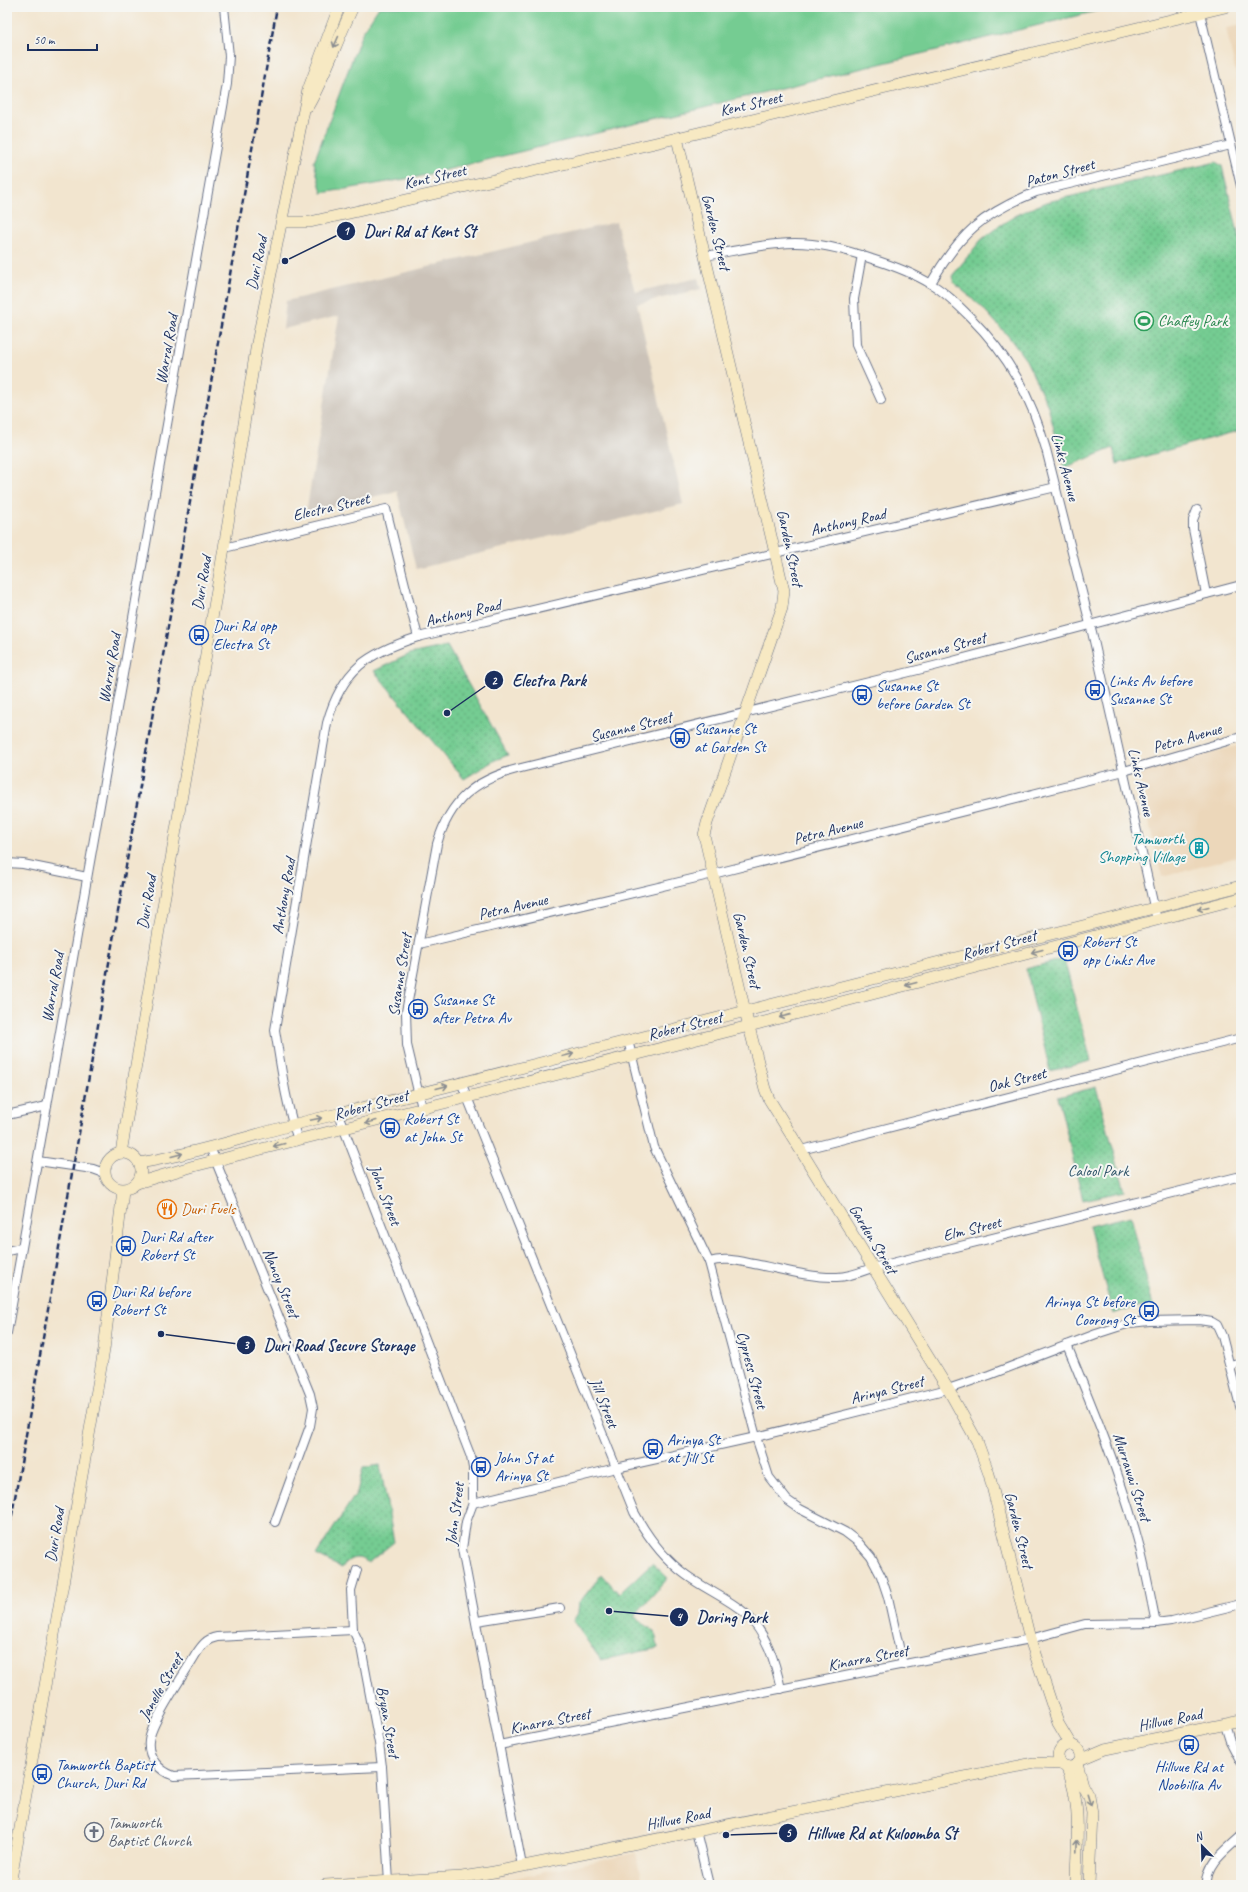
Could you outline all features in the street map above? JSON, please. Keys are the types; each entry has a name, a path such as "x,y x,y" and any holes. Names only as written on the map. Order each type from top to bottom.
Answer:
{"street":[{"name":"Warral Road","path":"7,1333 226,91 229,56 224,7"},
{"name":"Duri Road","path":"121,1153 224,548 257,343 308,90 339,7"},
{"name":"Duri Road","path":"304,113 316,92 353,7"},
{"name":"Kent Street","path":"282,222 310,222 676,138 1225,7"},
{"path":"1200,13 1241,186"},
{"name":"Garden Street","path":"676,138 784,587 783,604 705,830 706,847 744,1011 765,1089 872,1268 948,1389 970,1427 984,1458 1030,1639 1067,1749"},
{"name":"Paton Street","path":"930,284 947,256 964,236 986,216 1010,203 1036,192 1231,145"},
{"name":"Links Avenue","path":"705,256 763,246 794,243 819,245 862,255 885,263 930,284 956,303 981,328 1002,353 1019,378 1039,424 1090,624 1158,920"},
{"path":"862,255 854,299 856,345 881,400"},
{"name":"Anthony Road","path":"298,1140 292,1124 280,1065 275,1030 327,723 344,681 355,670 369,658 386,649 418,637 1056,487"},
{"name":"Electra Street","path":"224,548 386,509 418,637"},
{"path":"1197,510 1193,520 1193,529 1206,594"},
{"name":"Susanne Street","path":"422,1108 407,1045 406,1012 437,844 441,828 462,798 472,788 487,778 517,768 744,714 934,666 1241,585"},
{"name":"Petra Avenue","path":"419,944 713,874 1124,771 1241,737"},
{"path":"7,863 23,864 87,877"},
{"name":"Robert Street","path":"139,1163 165,1158 292,1124 338,1114 1155,906 1241,886"},
{"name":"Robert Street","path":"137,1183 216,1161 749,1026 1241,898"},
{"name":"Oak Street","path":"801,1150 1241,1038"},
{"name":"Cypress Street","path":"628,1040 654,1147 709,1262 756,1437 769,1477 775,1487 787,1500 800,1509 845,1532 858,1542 871,1557 881,1576 888,1597 903,1665"},
{"name":"Jill Street","path":"461,1082 616,1468 640,1523 664,1556 686,1575 745,1614 757,1628 774,1659 781,1689"},
{"path":"7,1115 47,1106"},
{"name":"John Street","path":"338,1114 468,1445 474,1468 473,1503 466,1522 462,1549 477,1620 522,1866"},
{"name":"Nancy Street","path":"210,1146 310,1394 313,1408 310,1426 275,1522"},
{"path":"38,1161 93,1169 104,1174 113,1187 124,1190 137,1183 141,1173 139,1163 132,1155 121,1153 110,1158 107,1162 104,1174"},
{"name":"Elm Street","path":"709,1262 725,1259 819,1276 837,1277 855,1274 872,1268 1241,1176"},
{"name":"Duri Road","path":"10,1885 104,1350 124,1190"},
{"path":"7,1251 21,1248"},
{"name":"Arinya Street","path":"473,1503 616,1468 756,1437 948,1389 1113,1327 1130,1323 1199,1320 1212,1322 1220,1330 1241,1410"},
{"name":"Murrawai Street","path":"1067,1345 1108,1446 1123,1489 1138,1538 1156,1623"},
{"path":"1230,1365 1241,1362"},
{"name":"Bryan Street","path":"357,1570 351,1590 353,1630 361,1647 382,1767 389,1882"},
{"name":"Kinarra Street","path":"499,1745 1030,1639 1085,1624 1156,1623 1171,1621 1241,1604"},
{"path":"477,1620 560,1608"},
{"name":"Janelle Street","path":"353,1630 217,1637 208,1640 202,1645 196,1654 156,1721 151,1733 149,1751 159,1768 174,1776 382,1767"},
{"name":"Hillvue Road","path":"326,1885 462,1877 696,1832 1034,1763 1067,1749 1105,1749 1241,1721"},
{"path":"1225,1725 1230,1741 1241,1762"},
{"path":"1076,1885 1078,1813 1070,1776 1064,1765 1059,1760 1067,1749 1079,1752 1078,1762 1083,1785 1089,1796 1092,1812 1089,1885"},
{"name":"Hillvue Road","path":"1078,1762 1105,1749"},
{"path":"1064,1765 1074,1765 1078,1762"},
{"name":"Hillvue Road","path":"1034,1763 1064,1765"},
{"path":"696,1832 709,1885"},
{"path":"1207,1885 1209,1871 1214,1863 1241,1836"}],"shaded area":[{"path":"1241,25 1241,96 1226,28"},
{"path":"616,222 635,292 698,278 701,289 637,304 683,504 416,569 397,491 306,513 339,316 283,329 286,301"},
{"name":"Tamworth Shopping Village","path":"1241,745 1241,856 1162,877 1137,772"},
{"path":"635,1853 643,1885 488,1884"}],"green space":[{"path":"379,7 1113,7 417,177 322,193 314,162 362,33"},
{"name":"Chaffey Park","path":"1216,162 1222,166 1241,245 1241,430 1117,464 1113,448 1064,468 1048,406 1026,360 1008,336 981,306 954,283 952,276 981,240 999,226 1020,213 1047,202"},
{"path":"447,646 508,755 495,760 464,779 374,671 410,654"},
{"path":"1064,959 1091,1061 1050,1071 1026,969"},
{"name":"Calool Park","path":"1096,1087 1125,1191 1083,1200 1058,1097"},
{"name":"Calool Park","path":"1131,1216 1153,1306 1133,1307 1113,1314 1089,1226"},
{"path":"380,1465 394,1542 368,1563 364,1560 354,1558 347,1562 342,1568 316,1555 357,1492 363,1468"},
{"path":"652,1563 668,1578 634,1616 655,1632 658,1648 601,1660 573,1621 578,1613 579,1603 602,1574 619,1594"}],"railway":[{"path":"7,1543 277,7"}],"place":[{"name":"Duri Rd at Kent St","path":"285,261"},
{"name":"Chaffey Park","path":"1144,321"},
{"name":"Duri Rd opp Electra St","path":"199,635"},
{"name":"Links Av before Susanne St","path":"1095,690"},
{"name":"Susanne St before Garden St","path":"862,695"},
{"name":"Electra Park","path":"447,713"},
{"name":"Susanne St at Garden St","path":"680,738"},
{"name":"Tamworth Shopping Village","path":"1199,848"},
{"name":"Robert St opp Links Ave","path":"1068,951"},
{"name":"Susanne St after Petra Av","path":"418,1009"},
{"name":"Robert St at John St","path":"390,1128"},
{"name":"Duri Fuels","path":"167,1209"},
{"name":"Duri Rd after Robert St","path":"126,1246"},
{"name":"Duri Rd before Robert St","path":"97,1301"},
{"name":"Arinya St before Coorong St","path":"1149,1311"},
{"name":"Duri Road Secure Storage","path":"161,1334"},
{"name":"Arinya St at Jill St","path":"653,1449"},
{"name":"John St at Arinya St","path":"481,1467"},
{"name":"Doring Park","path":"609,1611"},
{"name":"Hillvue Rd at Noobillia Av","path":"1189,1745"},
{"name":"Tamworth Baptist Church, Duri Rd","path":"42,1774"},
{"name":"Tamworth Baptist Church","path":"94,1832"},
{"name":"Hillvue Rd at Kuloomba St","path":"726,1835"}]}
